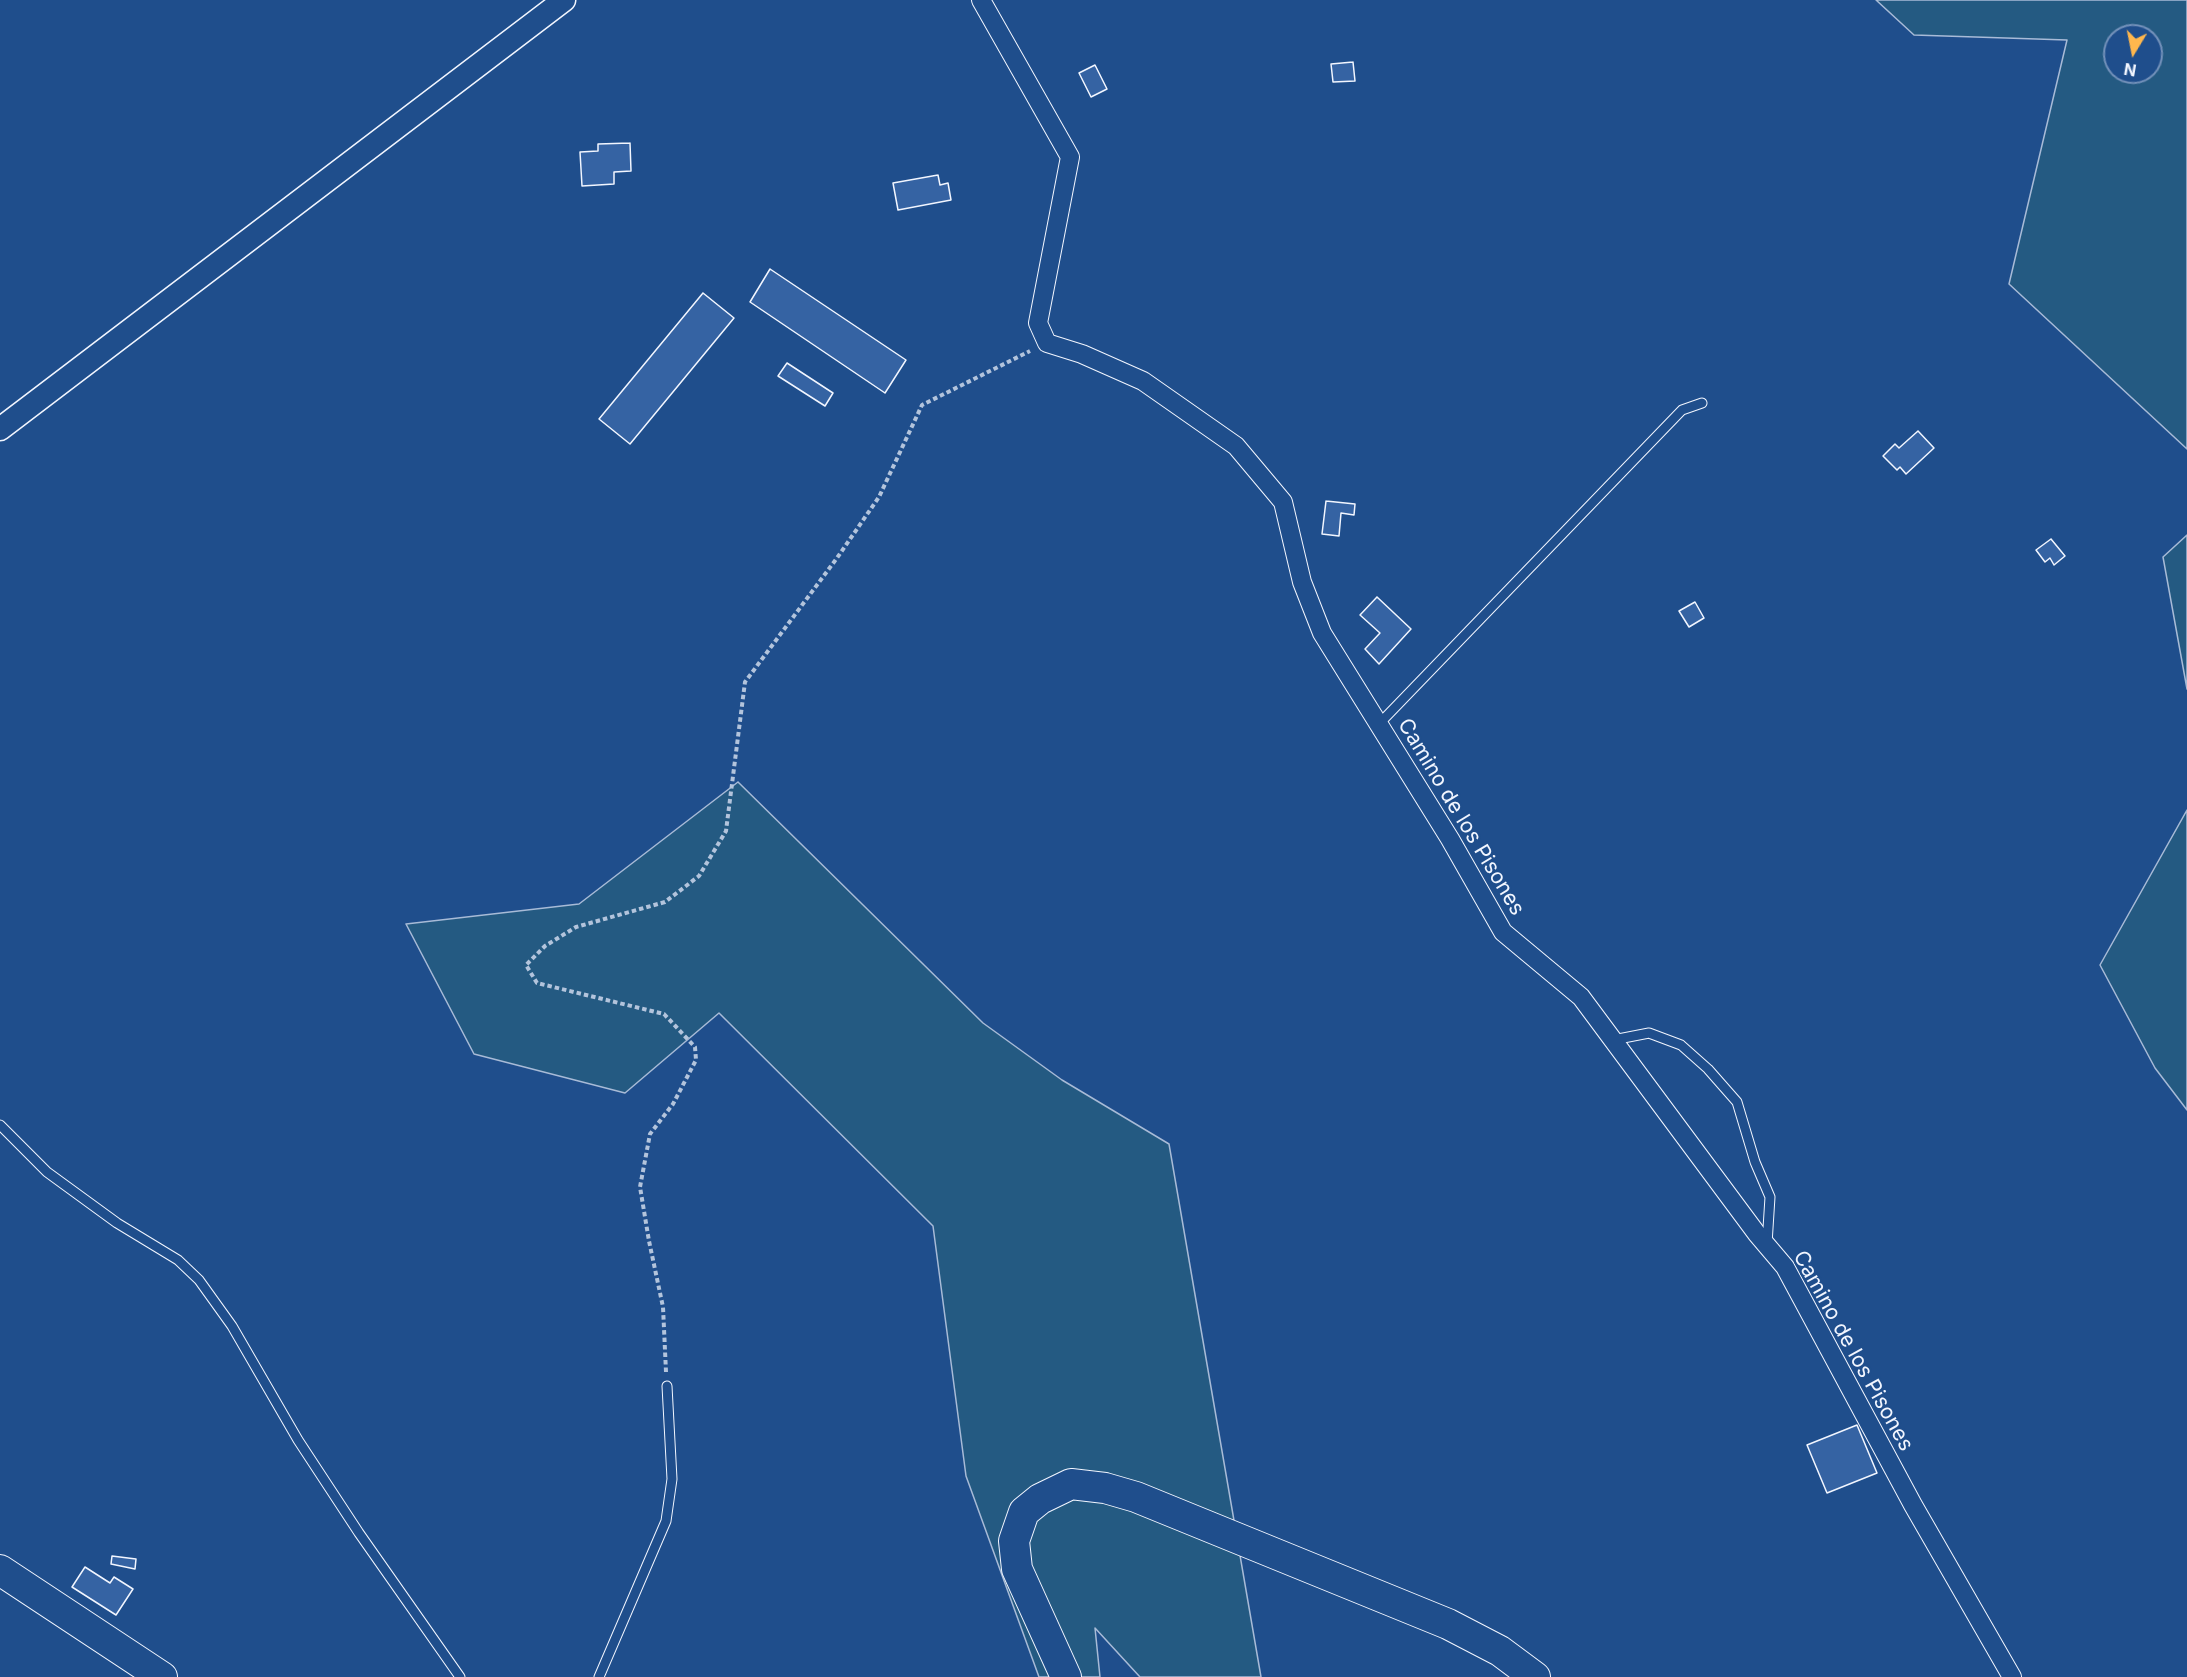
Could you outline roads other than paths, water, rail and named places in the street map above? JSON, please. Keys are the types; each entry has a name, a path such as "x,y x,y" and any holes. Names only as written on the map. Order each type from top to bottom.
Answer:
{"highway":[{"path":"1066,1677 1017,1569 1014,1541 1024,1512 1040,1499 1071,1484 1105,1488 1136,1497 1448,1624 1500,1651 1536,1677"},
{"path":"0,1570 162,1677"}],"street":[{"path":"0,429 564,0"},
{"name":"Camino de los Pisones","path":"981,0 1070,157 1038,323 1047,343 1082,354 1143,381 1236,446 1283,502 1302,582 1322,633 1450,839 1503,932 1581,998 1785,1268 1913,1505 2012,1677"}],"lane":[{"path":"1378,725 1682,410 1702,403"},
{"path":"1613,1040 1649,1033 1681,1045 1708,1069 1737,1102 1755,1162 1770,1197 1767,1246"},
{"path":"0,1125 47,1172 117,1222 178,1260 199,1280 232,1326 298,1440 359,1533 460,1677"},
{"path":"599,1677 666,1521 672,1479 667,1386"}]}
